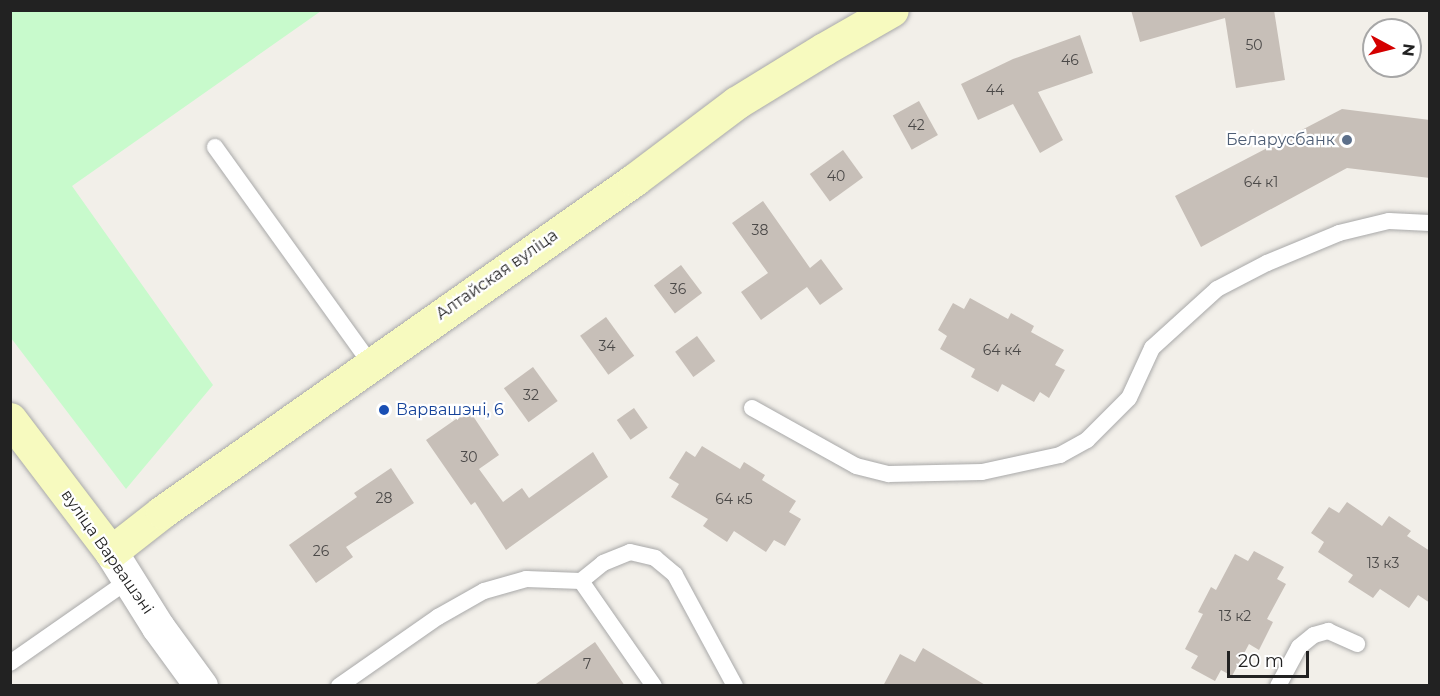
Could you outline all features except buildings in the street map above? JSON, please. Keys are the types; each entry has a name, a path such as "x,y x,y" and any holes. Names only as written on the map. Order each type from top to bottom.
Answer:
{"main road":[{"name":"Алтайская вуліца","path":"111,552 162,512 634,180 736,103 892,10"},
{"name":"вуліца Варвашэні","path":"10,419 111,552"}],"street":[{"name":"вуліца Варвашэні","path":"111,552 158,627 201,686"}],"lane":[{"path":"215,147 371,364"},
{"path":"752,408 856,466 889,474 982,472 1060,455 1087,440 1129,399 1152,348 1217,290 1267,263 1339,233 1389,220 1430,223"},
{"path":"339,686 438,617 484,591 526,579 581,581 603,563 630,552 655,558 675,575 735,686"},
{"path":"10,663 129,579"},
{"path":"581,581 654,686"},
{"path":"1278,686 1299,647 1314,635 1328,631 1357,644"}],"green space":[{"path":"11,10 321,11 72,186 213,385 126,489 11,338"}],"place":[{"name":"Беларусбанк","path":"1347,140"},
{"name":"Варвашэні, 6","path":"384,410"}]}
